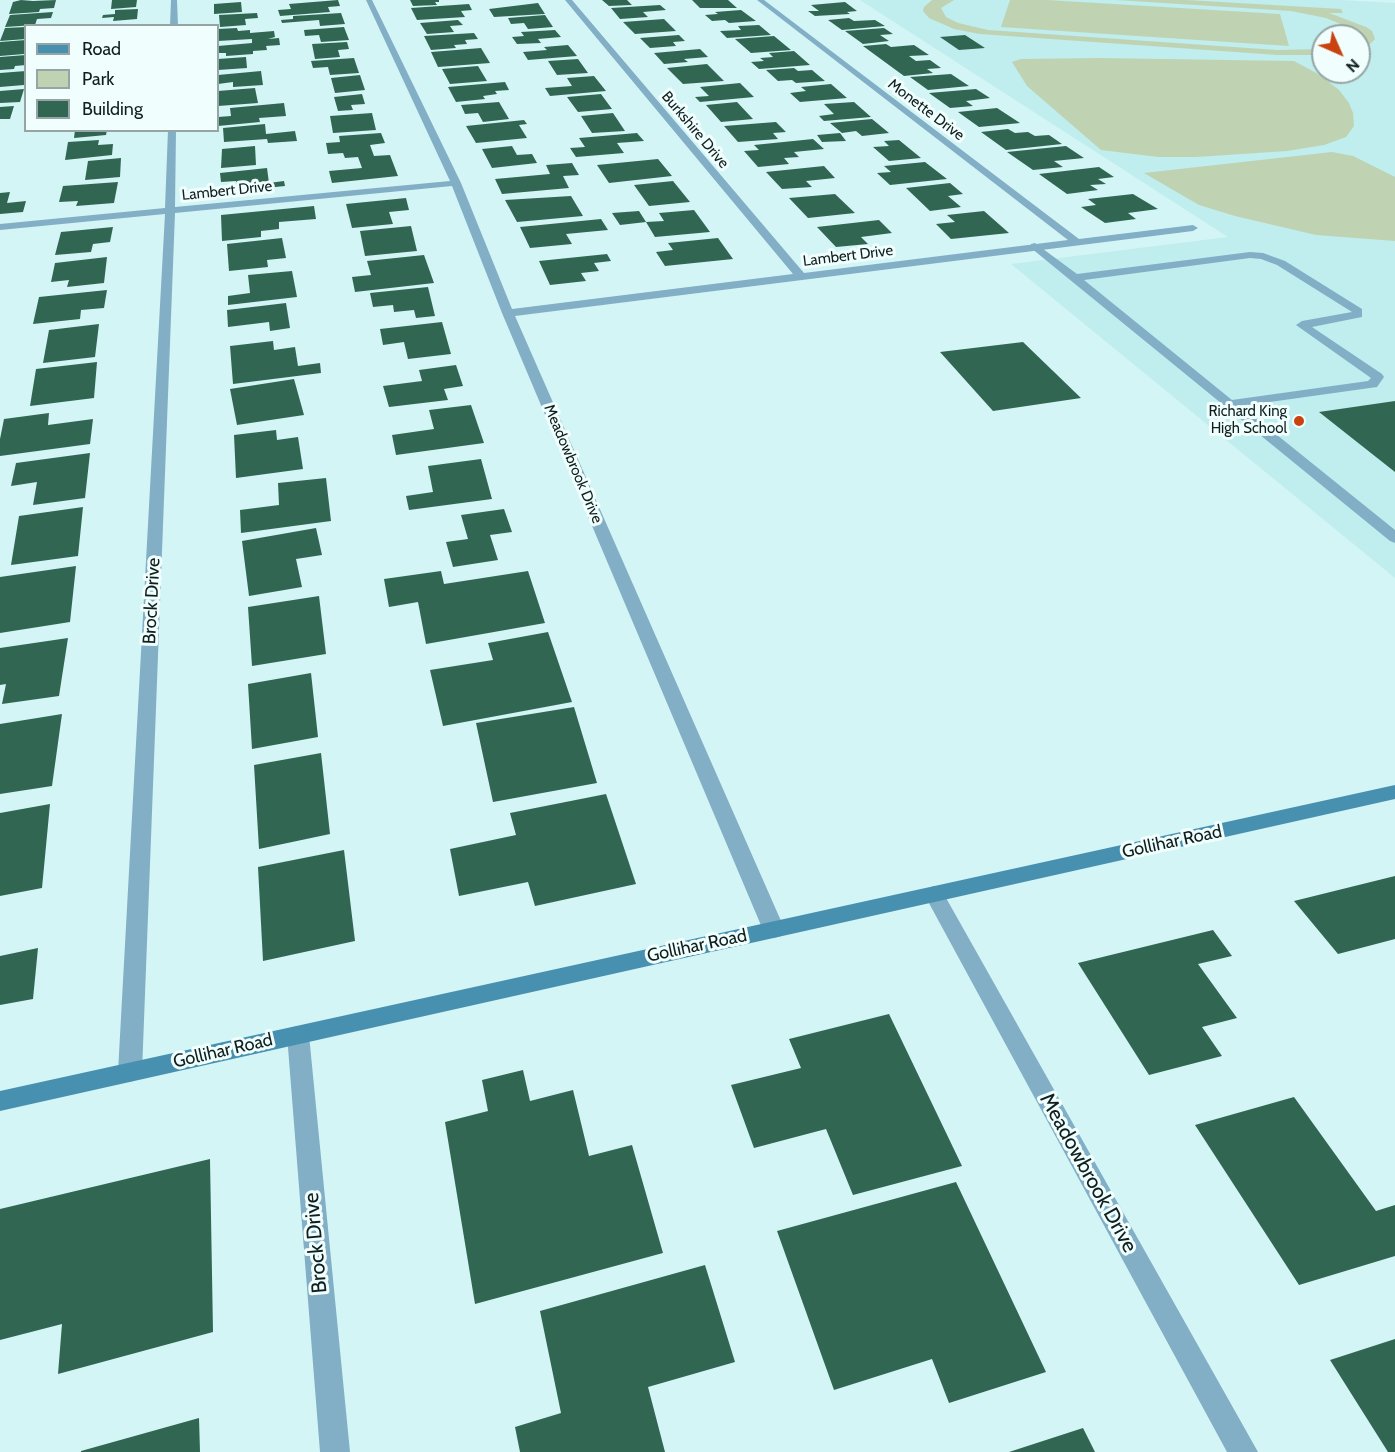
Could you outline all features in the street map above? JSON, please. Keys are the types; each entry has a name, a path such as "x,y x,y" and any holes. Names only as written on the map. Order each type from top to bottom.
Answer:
{"street":[{"path":"174,0 174,24"},
{"name":"Meadowbrook Drive","path":"369,0 456,183 508,313 774,930"},
{"name":"Burkshire Drive","path":"568,0 801,277"},
{"name":"Monette Drive","path":"760,0 1075,241"},
{"name":"Brock Drive","path":"130,1072 172,132"},
{"name":"Lambert Drive","path":"0,227 456,183"},
{"name":"Lambert Drive","path":"508,313 1192,228"},
{"path":"1035,246 1395,538"},
{"path":"1074,278 1250,255 1263,256 1281,263 1358,311 1358,315 1302,325 1378,377 1372,384 1229,404"},
{"name":"Gollihar Road","path":"0,1101 1395,792"},
{"name":"Meadowbrook Drive","path":"934,894 1243,1452"},
{"name":"Brock Drive","path":"298,1035 335,1452"}],"shaded area":[{"name":"Richard King High School","path":"860,0 1340,0 1395,3 1395,578 1011,264 1228,237"}],"green space":[{"path":"932,0 954,0 941,8 946,17 958,23 988,30 1277,50 1311,49 1311,55 1278,55 980,34 954,29 929,18 923,11"},
{"path":"1010,0 1047,0 1280,14 1289,46 1001,27"},
{"path":"1116,0 1187,0 1341,9 1343,13 1329,13 1358,24 1341,24 1326,18 1291,11"},
{"path":"1371,30 1372,31 1375,39 1371,43"},
{"path":"1021,59 1294,61 1311,70 1311,84 1331,84 1339,90 1349,103 1354,126 1346,137 1324,145 1287,151 1158,157 1101,150 1027,86 1012,62"},
{"path":"1332,152 1353,156 1395,177 1395,241 1316,235 1235,216 1199,205 1144,173"}],"building":[{"path":"56,0 54,8 40,9 39,12 9,14 13,2"},
{"path":"112,0 137,0 136,7 111,9"},
{"path":"338,0 340,6 328,7 330,12 280,16 278,10 291,9 289,4"},
{"path":"410,0 439,0 439,2 435,2 437,5 413,6"},
{"path":"602,0 627,0 632,5 609,6"},
{"path":"692,0 728,0 737,8 700,8"},
{"path":"241,2 242,12 214,14 214,4"},
{"path":"845,2 857,11 847,12 850,14 815,16 808,11 819,11 811,5"},
{"path":"538,3 545,14 494,17 489,9"},
{"path":"469,4 472,10 461,11 465,17 417,20 411,8"},
{"path":"660,5 666,10 643,12 648,17 620,19 611,8"},
{"path":"138,9 137,19 113,21 114,17 102,18 103,15 115,14 115,10"},
{"path":"741,10 756,21 729,23 725,20 712,21 705,15 718,14 715,12"},
{"path":"53,12 51,18 37,19 35,24 5,27 10,15"},
{"path":"257,13 258,18 245,19 246,25 220,27 219,15"},
{"path":"341,13 345,24 320,26 319,20 282,23 281,20 293,19 293,16"},
{"path":"545,15 553,27 528,29 524,23 511,24 508,18"},
{"path":"849,18 854,21 875,20 885,26 842,30 828,20"},
{"path":"664,19 676,31 635,34 623,22"},
{"path":"458,20 463,25 450,26 454,32 427,34 420,23"},
{"path":"759,25 771,35 727,38 720,31 741,30 738,26"},
{"path":"24,27 24,39 0,41 5,28"},
{"path":"344,27 349,40 321,42 319,35 305,36 304,30"},
{"path":"237,28 238,31 250,30 250,33 274,31 275,37 268,39 279,38 280,45 266,46 267,50 253,51 253,54 226,56 226,53 219,53 219,46 252,43 252,39 219,41 219,29"},
{"path":"884,28 893,34 880,35 889,41 863,44 845,31"},
{"path":"555,30 561,37 538,39 541,43 517,44 512,37 524,36 521,32"},
{"path":"474,33 478,39 465,40 467,44 454,45 456,48 431,50 424,36"},
{"path":"679,35 685,41 673,42 676,46 650,48 640,38"},
{"path":"965,35 985,48 959,50 940,37"},
{"path":"774,36 791,50 751,53 735,39"},
{"path":"24,40 24,54 0,56 0,42"},
{"path":"347,42 349,49 338,50 340,57 315,59 312,44"},
{"path":"886,44 891,47 914,45 929,55 909,56 916,61 930,60 941,68 927,69 933,73 904,76 863,46"},
{"path":"568,45 577,56 528,60 523,52 547,50 544,47"},
{"path":"481,48 490,63 438,67 431,52"},
{"path":"700,49 708,57 684,59 688,62 664,64 654,53"},
{"path":"794,51 810,65 759,69 751,62 764,61 760,58 773,57 769,53"},
{"path":"24,55 24,65 0,70 0,57"},
{"path":"246,57 247,68 219,70 219,59"},
{"path":"354,58 359,73 330,75 328,67 313,68 311,61"},
{"path":"578,59 588,73 557,75 548,61"},
{"path":"707,64 724,81 683,84 667,68"},
{"path":"478,66 487,81 450,84 442,69"},
{"path":"794,68 798,71 812,70 825,81 796,83 792,80 778,81 766,70"},
{"path":"24,71 24,85 0,87 0,73"},
{"path":"261,71 263,85 233,87 233,82 219,84 219,75"},
{"path":"951,74 969,86 928,90 910,77"},
{"path":"360,75 365,90 335,93 331,78"},
{"path":"594,76 606,91 550,96 545,88 572,86 567,78"},
{"path":"505,82 509,90 495,91 497,94 483,96 485,99 456,102 448,87"},
{"path":"740,83 754,97 700,102 695,97 709,96 700,87"},
{"path":"831,84 847,98 800,102 790,93 806,91 801,87"},
{"path":"255,88 258,103 219,106 219,91"},
{"path":"24,89 20,102 0,103 0,91"},
{"path":"976,89 990,98 966,101 973,106 950,108 929,93"},
{"path":"362,94 365,104 351,105 353,110 338,111 334,97"},
{"path":"601,94 612,109 578,112 567,97"},
{"path":"499,102 509,119 483,122 478,113 465,114 461,105"},
{"path":"737,102 753,119 721,122 706,105"},
{"path":"854,102 871,117 824,121 819,116 834,114 824,104"},
{"path":"284,103 286,116 259,118 260,122 219,126 219,117 231,116 230,108"},
{"path":"14,106 10,119 0,119 0,107"},
{"path":"997,108 1020,123 979,127 958,112"},
{"path":"372,113 376,130 333,133 330,116"},
{"path":"613,113 625,131 592,133 581,116"},
{"path":"872,119 889,133 862,136 856,131 842,133 830,123"},
{"path":"524,120 527,124 519,125 527,138 476,143 466,126"},
{"path":"776,122 786,132 773,133 778,139 738,142 724,126"},
{"path":"265,124 266,134 295,131 297,141 268,143 267,139 224,142 223,128"},
{"path":"1008,129 1015,133 1028,132 1035,136 1049,135 1062,144 1006,150 981,132"},
{"path":"75,132 107,132 106,135 74,138"},
{"path":"381,133 385,143 370,145 374,156 390,155 398,176 332,183 329,171 362,168 358,157 345,158 343,153 328,154 326,143 340,142 339,136"},
{"path":"637,133 644,141 617,143 624,153 576,157 570,148 585,147 579,138"},
{"path":"840,133 846,141 822,142 817,135"},
{"path":"813,139 824,149 794,152 799,157 784,158 789,164 758,167 744,151 759,150 754,145"},
{"path":"99,140 98,145 113,144 112,155 65,160 68,142"},
{"path":"899,140 921,158 889,161 873,147 889,146 884,141"},
{"path":"255,146 256,165 221,168 222,149"},
{"path":"512,146 517,155 532,154 537,163 492,168 482,149"},
{"path":"1066,146 1084,158 1054,161 1063,167 1033,170 1007,152"},
{"path":"121,158 120,177 85,180 88,161"},
{"path":"658,159 672,176 609,183 597,165"},
{"path":"925,162 947,179 890,185 877,173 891,172 884,166"},
{"path":"572,163 579,175 563,176 569,188 502,194 495,179 550,174 546,165"},
{"path":"824,166 835,178 806,181 812,187 782,189 766,172"},
{"path":"1099,167 1114,177 1098,179 1106,184 1090,185 1098,190 1067,194 1039,174"},
{"path":"267,168 269,183 284,181 285,186 237,191 236,181 221,182 220,173"},
{"path":"673,181 690,202 649,206 634,185"},
{"path":"118,182 114,203 76,206 78,201 59,202 63,186"},
{"path":"950,183 963,194 948,196 961,207 930,211 906,188"},
{"path":"10,192 7,203 26,201 23,212 0,214 0,193"},
{"path":"835,194 855,213 808,218 789,198"},
{"path":"1133,194 1158,209 1128,213 1136,219 1105,223 1081,207 1096,205 1088,199"},
{"path":"571,196 583,216 517,222 505,200"},
{"path":"406,198 409,210 389,212 393,224 352,228 346,204"},
{"path":"314,206 316,219 279,222 279,229 261,231 261,237 222,241 221,215"},
{"path":"694,210 710,232 655,237 646,222 664,221 659,213"},
{"path":"639,211 646,222 620,225 612,213"},
{"path":"984,211 1009,233 951,239 936,224 955,222 947,215"},
{"path":"601,219 608,230 566,234 572,244 530,248 520,227"},
{"path":"879,220 892,233 861,237 868,244 836,247 817,227"},
{"path":"411,226 417,251 365,256 360,231"},
{"path":"113,227 110,242 93,244 91,252 55,255 61,232"},
{"path":"282,238 286,258 267,260 268,267 229,271 227,244"},
{"path":"718,238 733,259 665,266 656,252 673,250 668,243"},
{"path":"607,254 611,261 594,263 599,271 581,273 586,281 550,285 539,261"},
{"path":"424,255 434,283 355,292 352,277 371,275 367,261"},
{"path":"107,257 104,283 67,287 69,280 51,282 55,263"},
{"path":"292,271 297,297 228,305 228,296 250,293 248,275"},
{"path":"428,287 435,316 416,318 414,310 394,312 393,305 373,307 370,293"},
{"path":"107,290 104,308 81,310 80,319 33,324 39,297"},
{"path":"286,303 290,328 270,331 269,322 228,327 227,310"},
{"path":"442,322 451,354 408,359 404,342 383,345 380,329"},
{"path":"99,324 95,357 43,363 49,330"},
{"path":"273,341 274,350 295,347 298,366 320,363 321,373 233,384 230,346"},
{"path":"1023,342 1081,398 993,411 940,352"},
{"path":"97,362 94,398 30,406 36,369"},
{"path":"456,365 463,386 444,389 448,400 389,407 383,386 422,381 419,370"},
{"path":"294,379 304,415 237,425 230,389"},
{"path":"1395,401 1395,472 1319,412"},
{"path":"471,405 484,443 396,455 392,435 434,429 429,410"},
{"path":"49,413 48,425 93,419 90,444 0,456 0,439 4,419"},
{"path":"276,430 277,440 298,437 303,469 236,478 234,435"},
{"path":"90,453 85,498 33,505 37,482 11,486 16,463"},
{"path":"481,459 492,499 409,510 406,496 433,492 428,466"},
{"path":"326,478 331,521 241,533 240,510 279,505 278,483"},
{"path":"83,507 78,556 11,565 19,516"},
{"path":"504,509 512,532 490,535 498,560 453,567 446,542 468,539 461,515"},
{"path":"316,528 322,555 296,559 302,587 249,596 242,541"},
{"path":"76,566 70,622 0,633 0,577"},
{"path":"441,571 444,584 528,571 545,623 426,644 418,602 389,607 384,579"},
{"path":"319,596 326,654 252,666 248,607"},
{"path":"548,632 572,702 443,726 430,670 493,660 488,643"},
{"path":"68,638 59,696 2,704 6,684 0,685 0,648"},
{"path":"311,673 318,737 252,749 248,684"},
{"path":"574,707 597,783 493,802 476,723"},
{"path":"62,714 52,786 0,794 0,724"},
{"path":"321,753 330,834 259,849 254,765"},
{"path":"606,794 636,884 535,906 528,882 459,896 450,849 516,835 510,813"},
{"path":"50,804 42,888 0,896 0,813"},
{"path":"344,850 355,941 263,961 258,867"},
{"path":"1395,876 1395,939 1338,954 1294,901"},
{"path":"1213,930 1232,956 1198,964 1237,1018 1202,1027 1222,1056 1149,1075 1078,963"},
{"path":"38,948 33,999 0,1005 0,956"},
{"path":"889,1014 962,1166 853,1195 826,1129 754,1148 731,1085 801,1068 789,1039"},
{"path":"523,1070 530,1101 573,1090 589,1156 632,1145 663,1253 475,1304 445,1122 488,1111 482,1080"},
{"path":"1294,1097 1376,1211 1395,1205 1395,1256 1299,1285 1195,1125"},
{"path":"210,1159 213,1332 58,1374 62,1324 0,1340 0,1209"},
{"path":"956,1182 1046,1372 949,1403 932,1359 834,1390 777,1231"},
{"path":"705,1265 735,1362 648,1387 665,1452 520,1452 515,1427 561,1413 540,1311"},
{"path":"1395,1339 1395,1452 1388,1452 1330,1360"},
{"path":"199,1418 200,1452 81,1452 81,1451"},
{"path":"1083,1428 1095,1452 1009,1452"}],"place":[{"name":"Richard King High School","path":"1299,421"}]}
